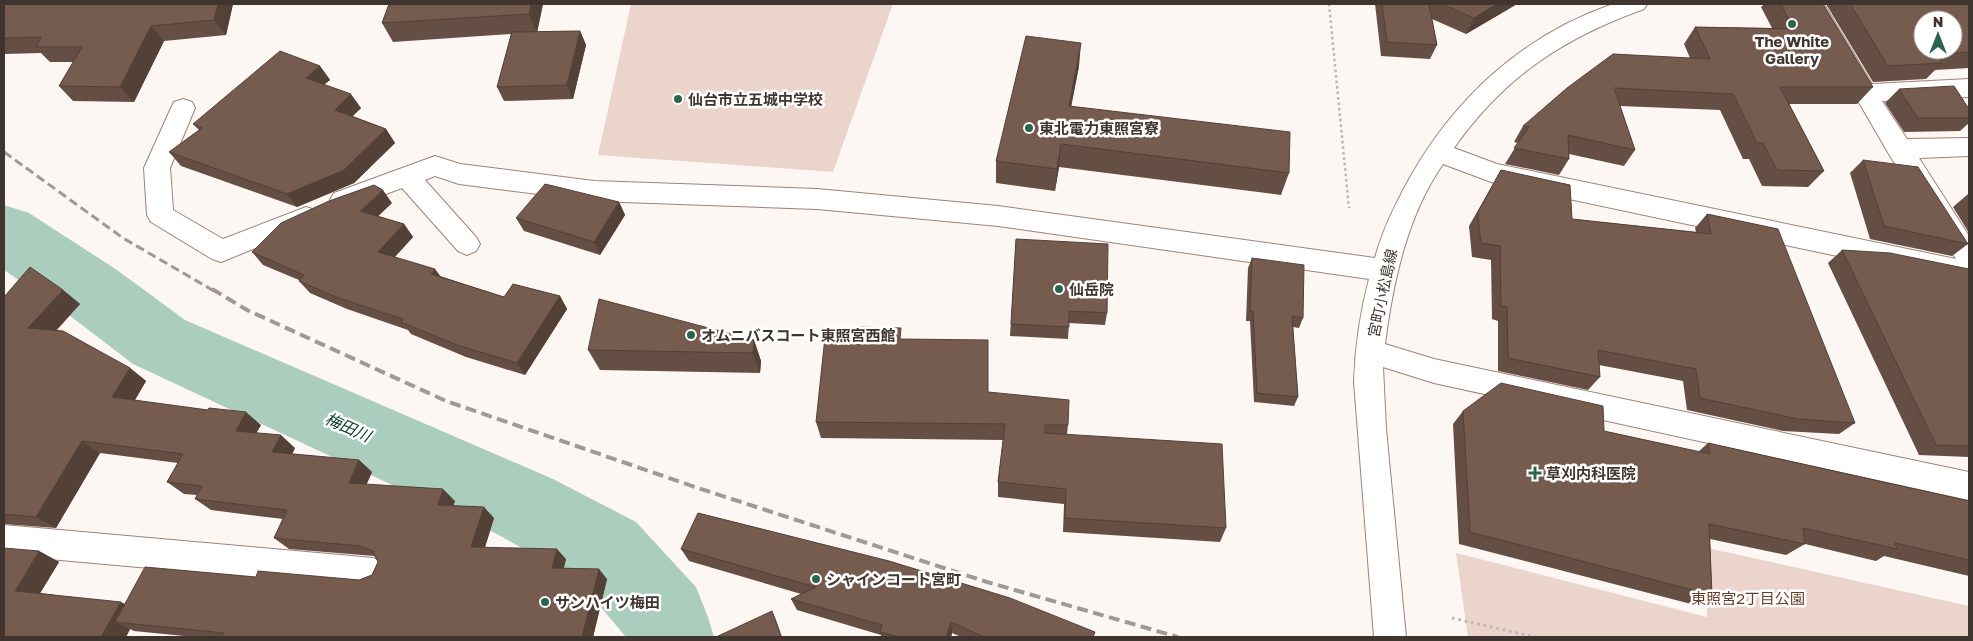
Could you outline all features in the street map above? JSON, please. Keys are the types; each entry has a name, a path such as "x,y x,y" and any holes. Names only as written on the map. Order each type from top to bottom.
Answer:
{"street":[{"name":"宮町小松島線","path":"1390,637 1370,418 1370,351 1383,270 1397,228 1422,175 1461,119 1493,85 1546,45 1576,27 1636,4"},
{"path":"1813,4 1865,93 1969,258"},
{"path":"1865,93 1969,88"},
{"path":"183,108 157,168 160,215 221,251 284,227 330,205 408,178 435,166 459,174 594,191 817,199 998,216 1383,270"},
{"path":"1899,148 1969,147"},
{"path":"1438,152 1494,172 1969,273"},
{"path":"408,178 467,244"},
{"path":"1370,351 1434,371 1969,486"},
{"path":"4,540 374,573"}],"path":[{"path":"1329,4 1349,208"},
{"path":"1452,618 1535,637"}],"green space":[{"path":"631,4 893,4 833,172 598,155"},
{"name":"東照宮2丁目公園","path":"1708,548 1969,606 1969,637 1468,637 1456,553 1707,617"}],"building":[{"path":"4,4 218,4 214,20 151,26 120,87 59,86 82,47 36,47 41,37 4,38"},
{"path":"389,4 531,4 529,14 382,23"},
{"path":"1382,4 1429,4 1437,45 1387,42"},
{"path":"1442,4 1497,4 1474,18"},
{"path":"1781,4 1823,4 1873,87 1780,87 1824,171 1777,170 1763,143 1757,143 1733,94 1614,88 1635,150 1568,135 1569,159 1514,148 1529,127 1523,126 1567,88 1613,54 1710,59 1695,27 1793,29"},
{"path":"1850,4 1969,4 1969,52 1963,53 1963,10 1913,10 1913,60 1940,60 1942,63 1888,66"},
{"path":"580,31 567,85 497,87 512,32"},
{"path":"1026,36 1081,43 1069,106 1290,132 1289,173 1061,144 1057,169 996,161"},
{"path":"280,51 320,66 306,78 351,94 335,110 386,129 344,170 287,194 169,152 202,128 193,124"},
{"path":"1954,86 1969,109 1969,118 1918,118 1899,89"},
{"path":"1863,160 1918,167 1968,244 1884,226"},
{"path":"1501,170 1570,185 1572,219 1711,234 1707,214 1778,229 1855,423 1798,419 1700,398 1696,369 1598,350 1600,377 1508,358 1507,307 1501,306 1500,246 1481,243 1478,217 1478,212"},
{"path":"545,184 619,202 594,242 516,218"},
{"path":"374,185 383,190 360,211 404,224 378,252 435,269 431,274 504,297 513,284 560,296 517,363 457,345 401,322 403,319 336,297 299,281 304,275 252,252 281,223 329,201"},
{"name":"仙岳院","path":"1016,239 1108,244 1107,313 1069,311 1069,327 1011,324"},
{"path":"1842,250 1890,253 1969,269 1969,446 1936,445"},
{"path":"1252,258 1304,265 1303,318 1292,316 1298,397 1257,393 1253,311 1250,311"},
{"path":"30,267 63,290 28,328 63,331 130,368 112,397 208,410 209,408 246,412 236,431 281,435 272,452 359,460 349,483 443,489 438,505 484,507 471,547 557,549 552,568 599,569 582,637 222,637 224,633 115,622 145,567 256,577 258,571 359,580 372,575 378,562 373,551 360,546 274,538 287,510 195,499 202,486 167,482 183,454 82,441 36,517 4,514 4,297"},
{"path":"599,299 754,340 753,353 588,350"},
{"path":"855,327 901,328 900,339 988,340 988,392 1069,400 1068,425 1045,425 1045,433 1222,444 1226,528 1065,518 1066,489 998,482 1005,424 816,422 825,337 853,338"},
{"path":"1501,383 1603,406 1604,431 1710,454 1708,443 1969,501 1969,560 1895,543 1897,549 1803,528 1805,544 1709,524 1712,595 1470,532 1463,411"},
{"path":"698,513 889,561 1010,598 1095,632 1093,637 984,637 951,622 946,637 899,637 880,632 882,625 791,599 816,587 681,549"},
{"path":"4,548 39,551 15,591 121,602 101,637 4,637"},
{"path":"772,611 781,637 716,637"}],"waterway":[{"name":"梅田川","path":"4,233 91,291 159,342 524,506 606,550 665,617 670,637"}],"railway":[{"path":"4,152 123,238 214,291"},
{"path":"212,289 247,310 446,401 698,488 987,582 1178,637"}],"place":[{"name":"The White Gallery","path":"1792,24"},
{"name":"仙台市立五城中学校","path":"678,99"},
{"name":"東北電力東照宮寮","path":"1029,128"},
{"name":"仙岳院","path":"1059,289"},
{"name":"オムニバスコート東照宮西館","path":"691,335"},
{"name":"草刈内科医院","path":"1535,473"},
{"name":"シャインコート宮町","path":"816,579"},
{"name":"サンハイツ梅田","path":"545,602"}]}
